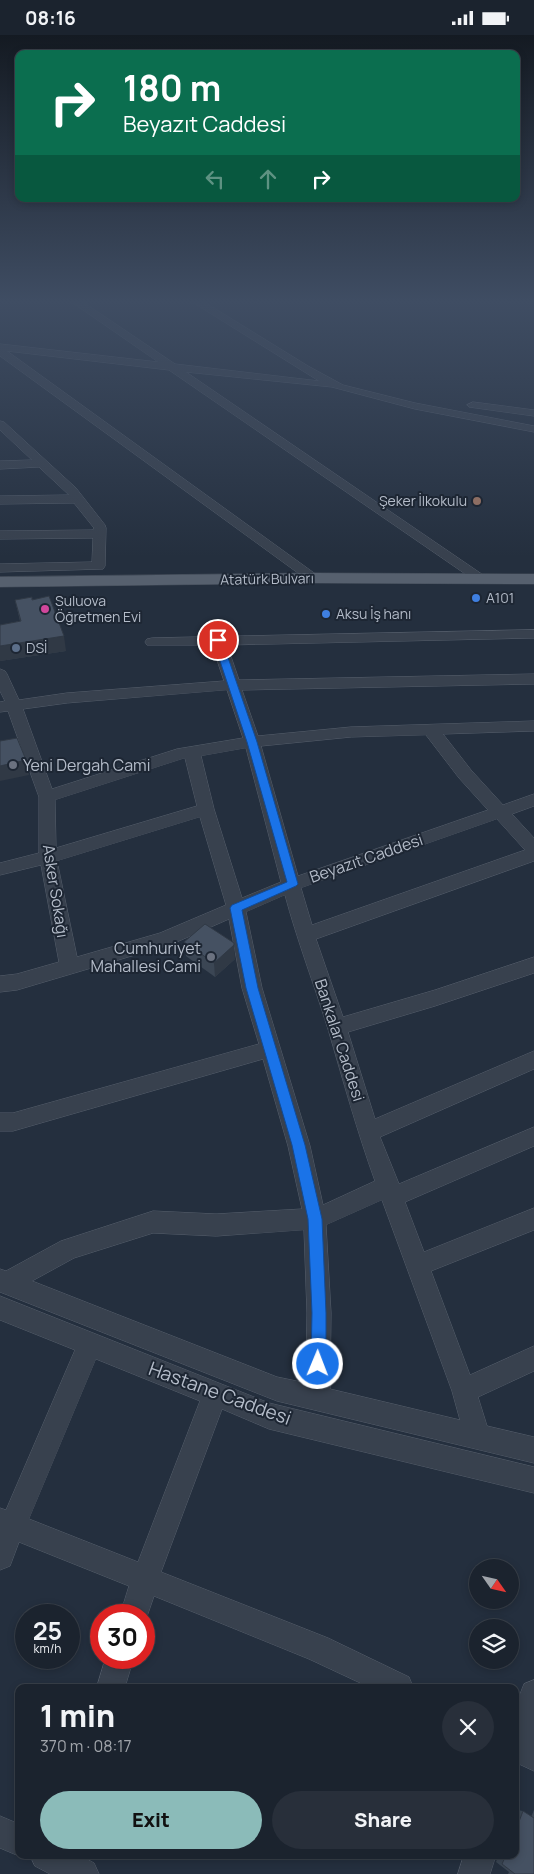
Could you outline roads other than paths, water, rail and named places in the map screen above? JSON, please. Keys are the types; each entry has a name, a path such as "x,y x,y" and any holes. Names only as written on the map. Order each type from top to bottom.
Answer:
{"main road":[{"name":"Atatürk Bulvarı","path":"0,582 314,578 534,579"},
{"name":"Atatürk Bulvarı","path":"0,592 534,588"}],"street":[{"path":"50,386 314,578"},
{"path":"200,386 482,579"},
{"path":"329,386 415,406 534,429"},
{"path":"411,397 534,413"},
{"path":"0,424 78,499 100,528 98,565 0,567"},
{"path":"0,440 17,440"},
{"path":"0,465 42,463"},
{"path":"0,500 78,499"},
{"path":"0,535 99,534"},
{"path":"152,643 534,634"},
{"name":"Bankalar Caddesi","path":"218,640 252,742 293,884 305,935 337,1027 368,1132 464,1391 477,1435"},
{"name":"Asker Sokağı","path":"0,674 7,706 46,797 48,857 69,967"},
{"path":"7,706 67,698 234,685 534,679"},
{"path":"46,797 177,754 252,742 351,732 534,727"},
{"path":"432,731 465,774 534,849"},
{"path":"192,752 206,809 236,908 252,988 299,1145 315,1219 319,1313 318,1398"},
{"name":"Beyazıt Caddesi","path":"0,985 165,939 293,884 534,801"},
{"path":"0,869 48,857 206,809"},
{"path":"305,935 534,854"},
{"path":"337,1027 435,998 534,965"},
{"path":"0,1122 13,1122 270,1049"},
{"path":"368,1132 534,1060"},
{"path":"3,1281 69,1249 153,1222 216,1225 315,1219 391,1192 534,1136"},
{"path":"417,1266 534,1219"},
{"name":"Hastane Caddesi","path":"3,1281 277,1389 534,1450"},
{"name":"Hastane Caddesi","path":"0,1308 269,1415 534,1480"},
{"path":"0,1556 6,1523 90,1344"},
{"path":"464,1391 534,1358"},
{"path":"137,1604 145,1579 215,1394"},
{"path":"6,1523 318,1648 393,1684"},
{"path":"112,1684 116,1669"},
{"path":"520,1749 534,1694"},
{"path":"0,1831 15,1839"},
{"path":"474,1874 479,1859"},
{"path":"52,1865 83,1874"}],"place":[{"name":"Şeker İlkokulu","path":"477,501"},
{"name":"A101","path":"476,598"},
{"name":"Suluova Öğretmen Evi","path":"45,609"},
{"name":"Aksu İş hanı","path":"326,614"},
{"name":"DSİ","path":"16,648"},
{"name":"Yeni Dergah Cami","path":"13,765"},
{"name":"Cumhuriyet Mahallesi Cami","path":"211,957"}]}
